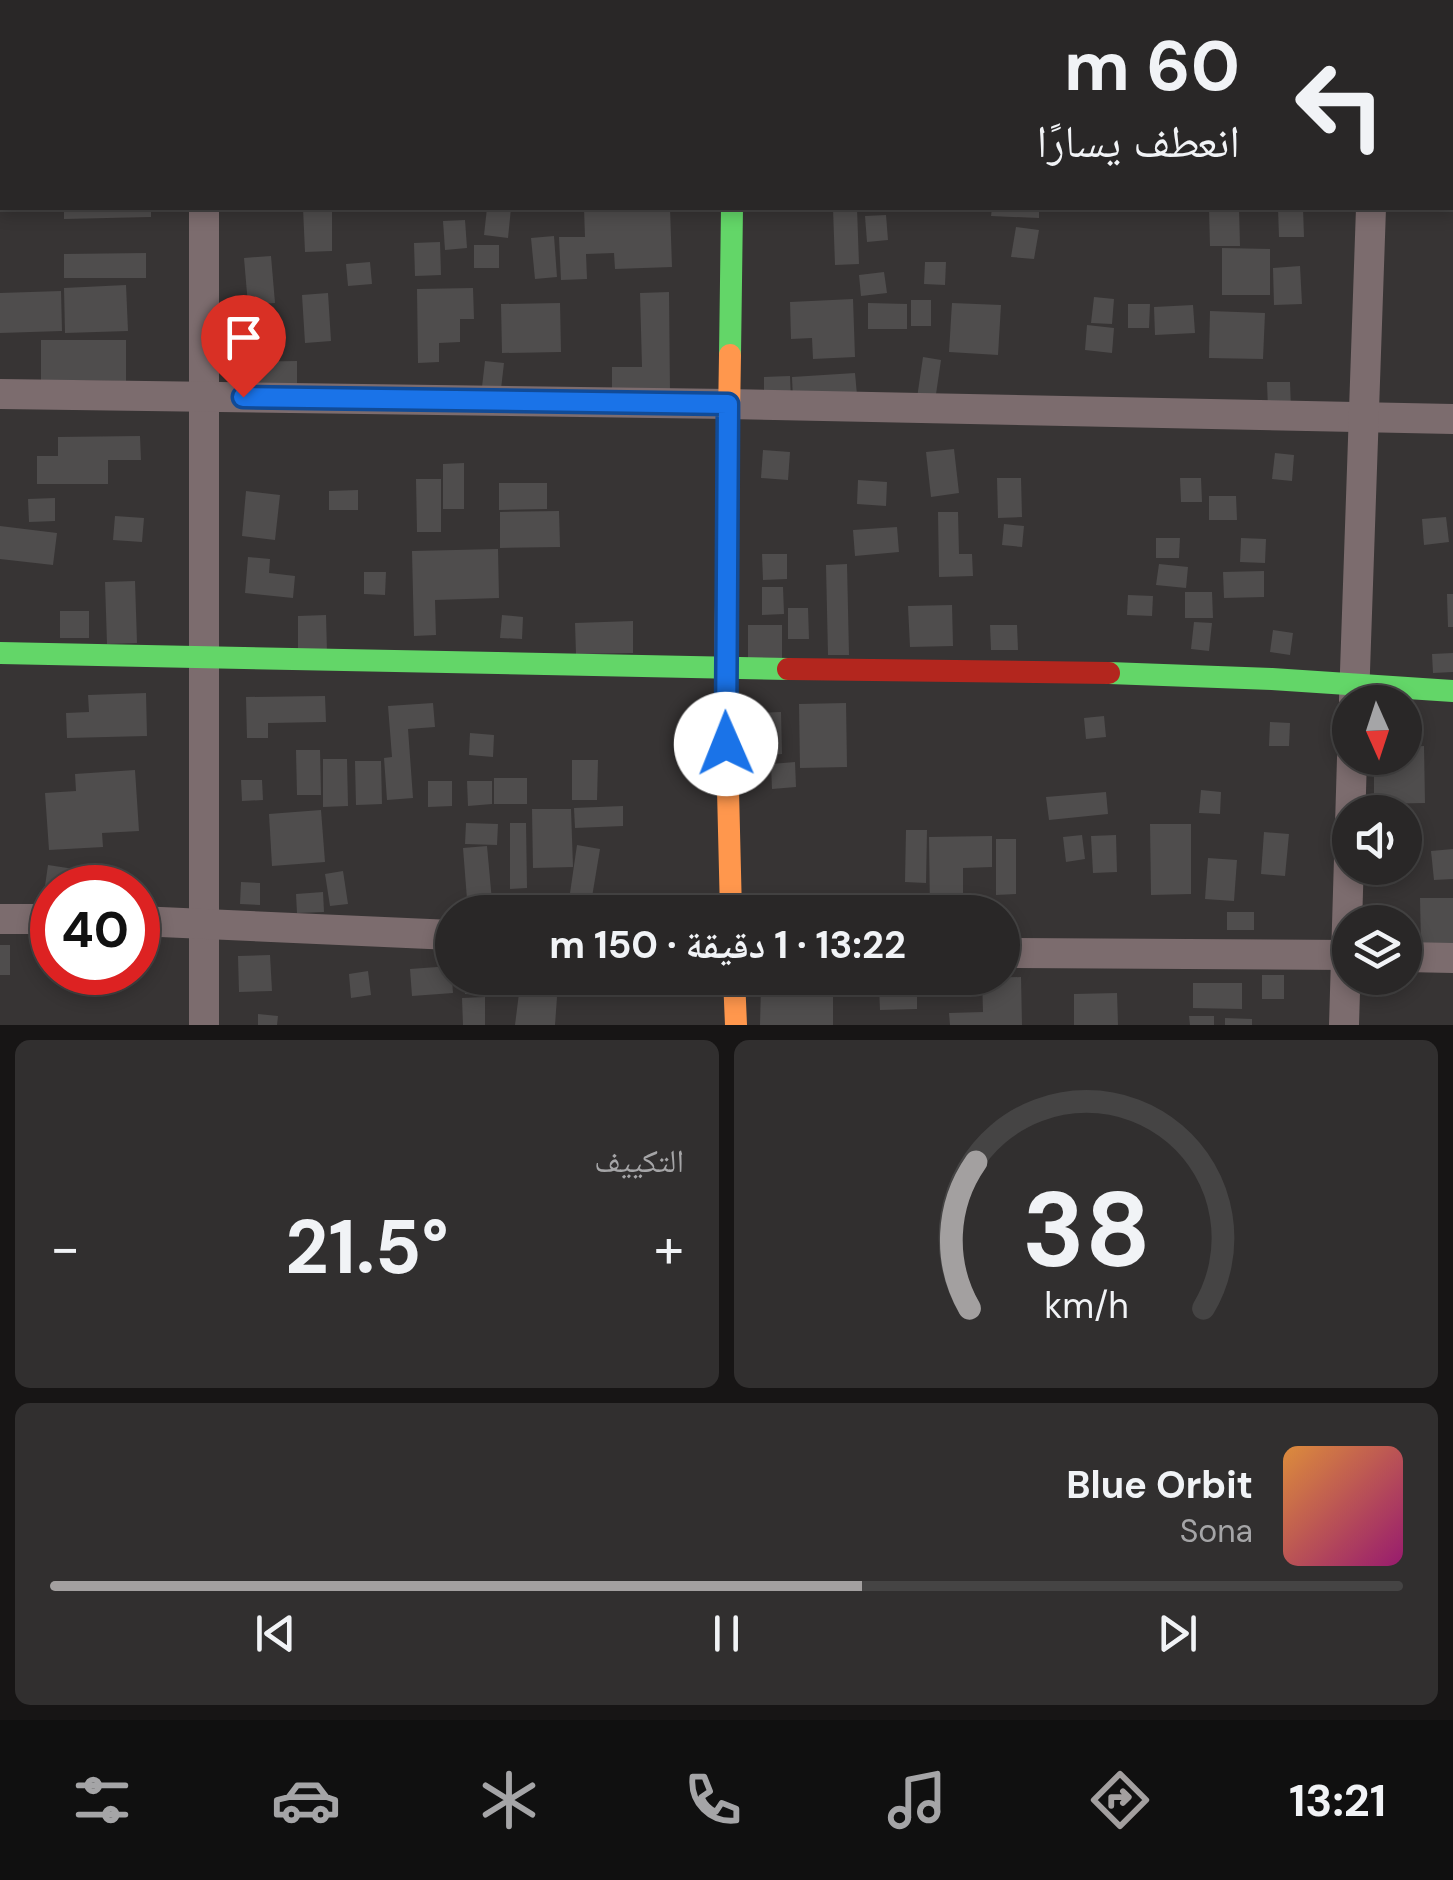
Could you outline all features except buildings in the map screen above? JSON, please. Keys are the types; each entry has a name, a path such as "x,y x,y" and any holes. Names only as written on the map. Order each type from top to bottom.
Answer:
{"street":[{"path":"204,210 204,1025"},
{"path":"731,895 724,668 732,210"},
{"path":"1355,685 1371,210"},
{"path":"0,394 728,404 1453,420"},
{"path":"0,654 1018,670 1332,691"},
{"path":"1422,692 1453,691"},
{"path":"1348,905 1352,775"},
{"path":"0,919 30,919"},
{"path":"160,921 435,934"},
{"path":"1020,953 1332,955"},
{"path":"1422,957 1453,958"},
{"path":"735,995 736,1025"},
{"path":"1344,1025 1345,995"}],"traffic: fast":[{"path":"730,355 732,210"},
{"path":"0,653 788,669"},
{"path":"1109,673 1453,691"}],"traffic: slow":[{"path":"730,355 725,668 731,895"},
{"path":"735,995 736,1025"}],"traffic: jam":[{"path":"788,669 1109,673"}],"route":[{"path":"243,397 728,404 726,744"}]}
